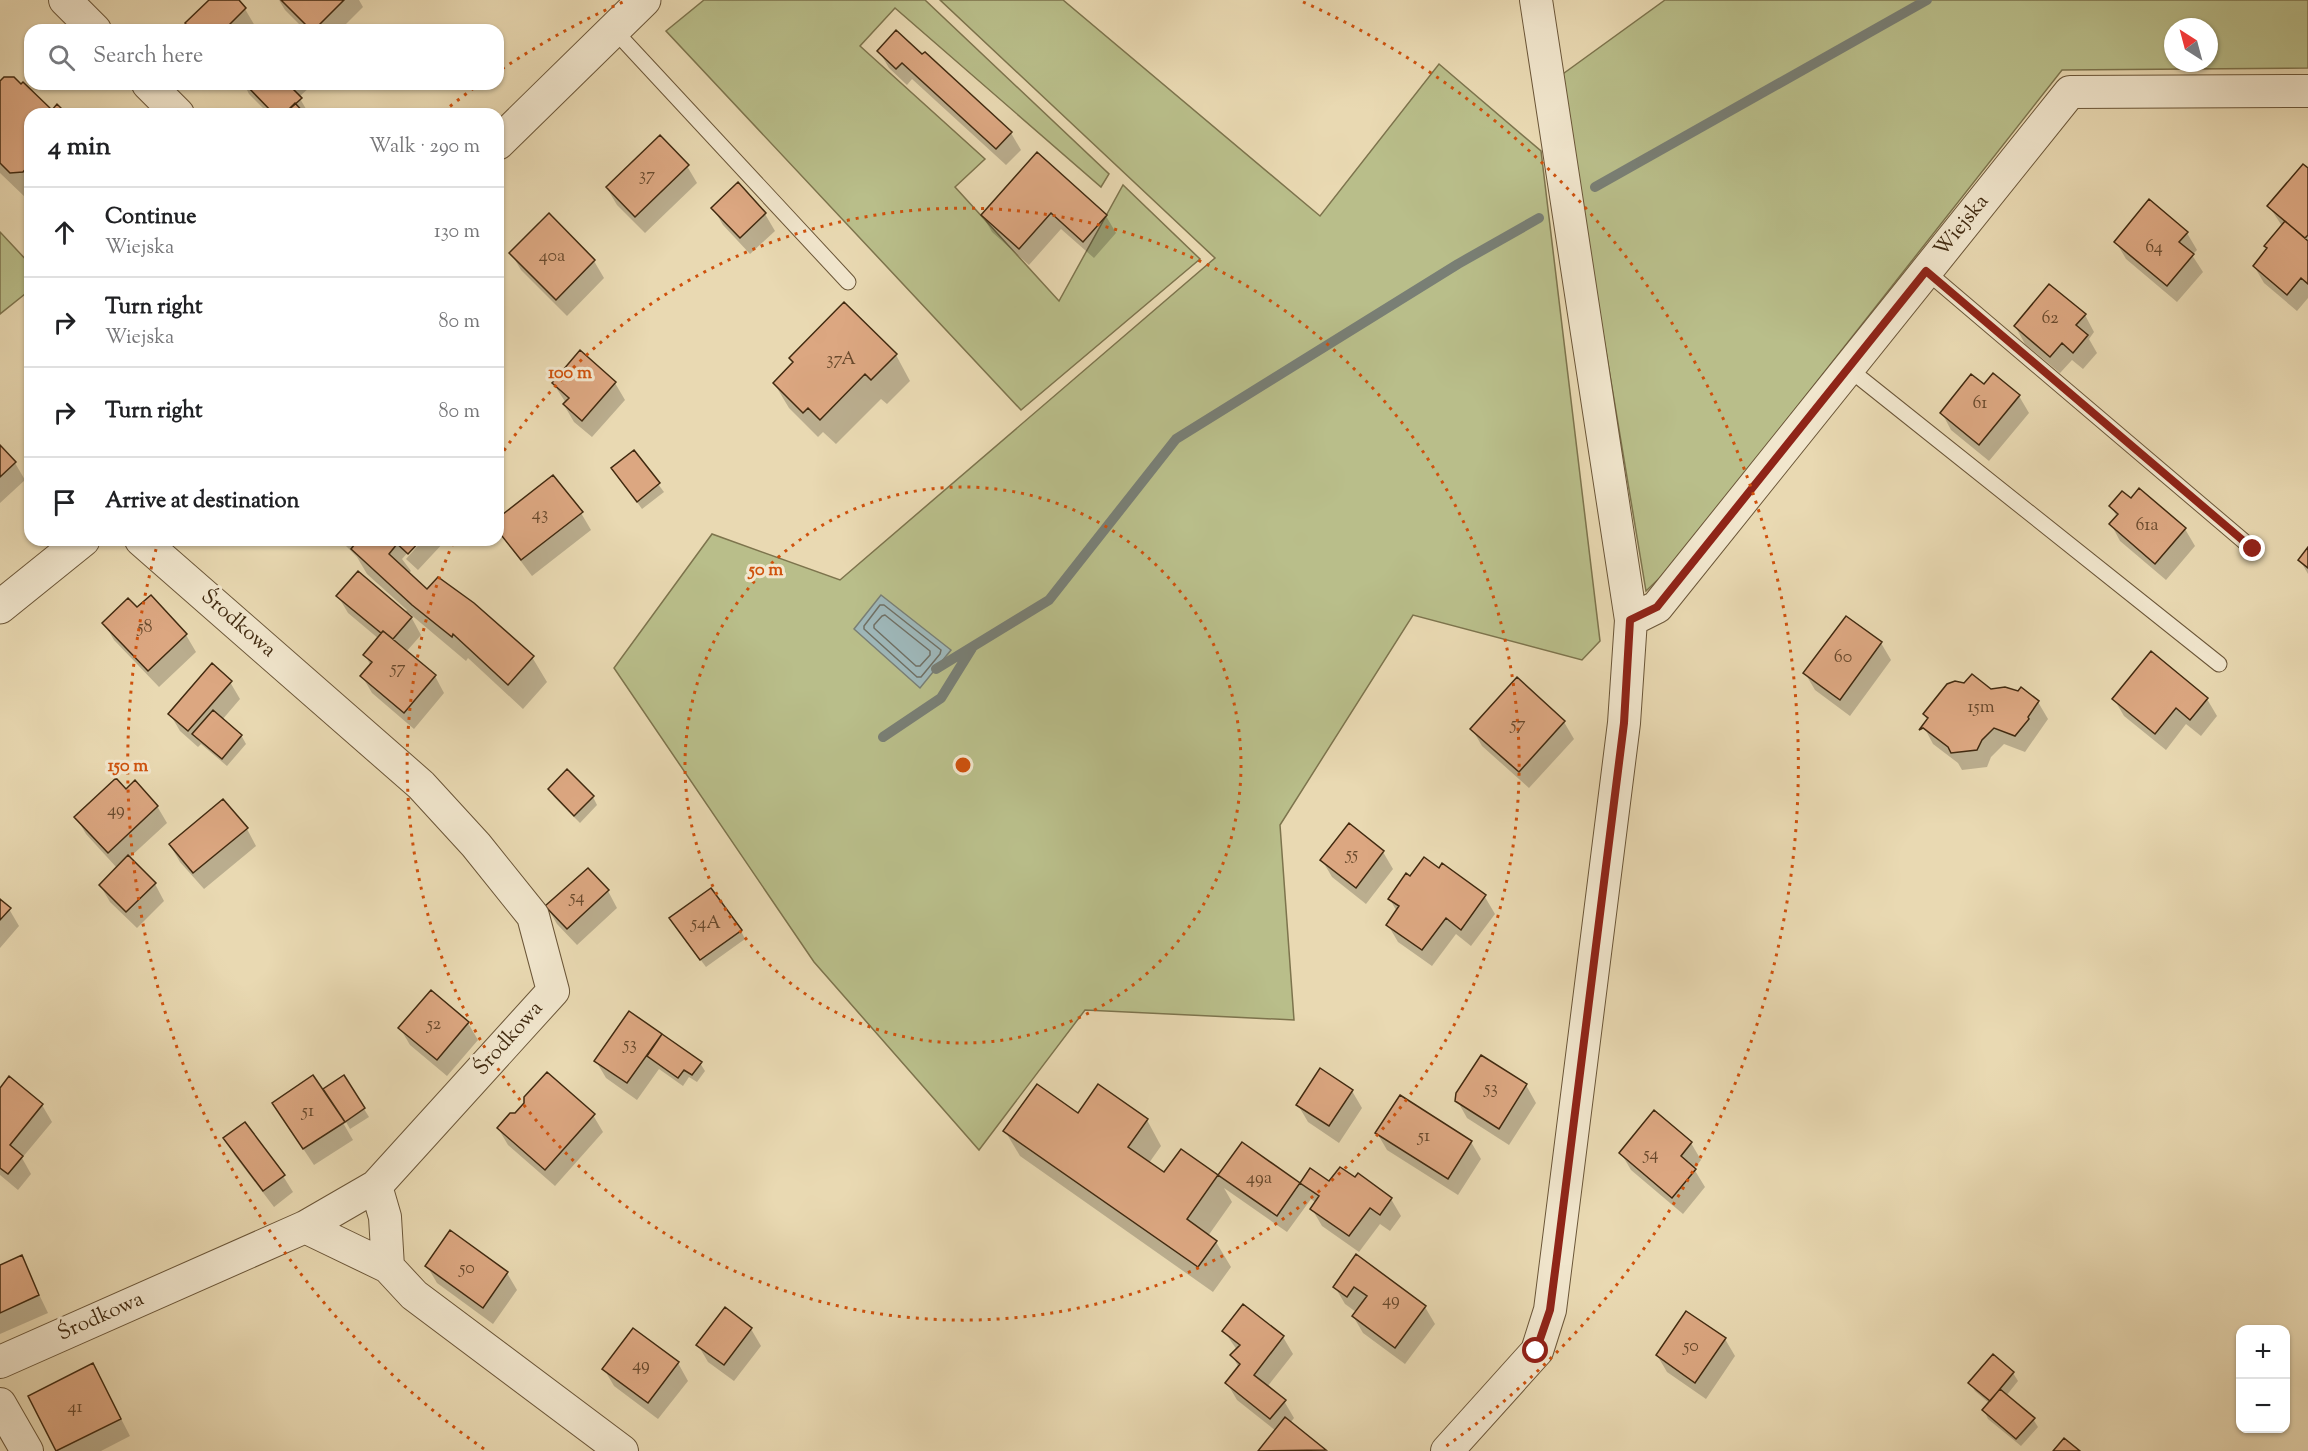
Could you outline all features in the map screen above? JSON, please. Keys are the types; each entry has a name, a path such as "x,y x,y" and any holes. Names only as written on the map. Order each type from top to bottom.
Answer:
{"street":[{"path":"65,0 89,24"},
{"path":"504,137 644,0"},
{"path":"1447,1451 1536,1351 1550,1310 1624,723 1630,620 1536,0"},
{"path":"154,90 172,108"},
{"name":"Wiejska","path":"1630,620 1657,607 2070,92 2308,91"},
{"path":"0,607 76,546"},
{"name":"Środkowa","path":"0,1362 305,1227 376,1186 552,991 533,916 476,845 422,785 148,546"},
{"path":"376,1186 385,1217 388,1268"},
{"path":"305,1227 388,1268 414,1295 622,1451"},
{"path":"0,1404 27,1451"}],"lane":[{"path":"614,30 848,282"},
{"path":"1926,271 2253,549"},
{"path":"1849,369 2219,663"}],"green space":[{"path":"704,0 925,0 1109,174 1101,187 895,8 860,46 985,159 955,187 1059,301 1123,185 1200,259 1021,410 666,31"},
{"path":"940,0 1063,0 1320,216 1439,64 1541,151 1600,641 1582,660 1413,615 1280,825 1294,1020 1085,1010 979,1150 814,962 614,668 712,534 840,580 1215,258"},
{"path":"1665,0 2308,0 2308,68 2218,69 2218,18 2164,18 2164,69 2062,70 1671,567 1646,591 1560,76"},
{"path":"0,232 24,258 24,295 0,314"}],"water":[{"path":"881,595 951,650 920,688 854,629"}],"building":[{"path":"209,0 239,0 246,8 230,24 185,23"},
{"path":"281,0 344,0 320,24 305,24"},
{"path":"896,30 922,54 925,52 1012,132 996,149 902,63 896,69 877,51"},
{"path":"4,77 14,77 21,84 24,83 24,90 31,90 50,108 24,108 23,172 10,173 0,163 0,81"},
{"path":"251,90 294,90 302,98 291,108 268,108"},
{"path":"295,103 300,108 290,108"},
{"path":"660,135 689,165 635,217 606,187"},
{"path":"1037,152 1107,215 1083,242 1051,213 1019,249 981,215"},
{"path":"2303,164 2308,168 2308,235 2305,238 2267,206"},
{"path":"738,182 766,213 740,238 711,208"},
{"path":"2149,199 2188,232 2179,242 2194,254 2167,286 2114,242"},
{"path":"549,213 595,260 556,300 509,253"},
{"path":"2285,221 2308,241 2308,284 2301,278 2287,295 2253,266 2267,248 2264,246"},
{"path":"2049,284 2086,314 2076,325 2088,335 2073,353 2062,343 2050,357 2014,326"},
{"path":"844,302 897,354 871,380 865,374 820,420 808,408 803,413 773,383 793,362 789,358"},
{"path":"580,350 616,382 582,421 563,404 569,398 552,383"},
{"path":"1993,373 2020,395 1979,445 1940,413 1971,374 1984,384"},
{"path":"0,445 16,462 0,477"},
{"path":"634,450 660,483 637,502 611,468"},
{"path":"553,475 583,512 521,560 504,539 504,513"},
{"path":"2139,488 2186,528 2155,564 2109,524 2118,514 2109,506 2122,491 2131,498"},
{"path":"353,546 395,546 389,554 427,589 438,577 474,603 534,656 508,685 453,634 452,637 412,605 351,549"},
{"path":"399,546 415,546 408,554"},
{"path":"2308,547 2308,568 2298,560"},
{"path":"358,571 412,617 393,639 383,631 381,633 336,596"},
{"path":"151,595 187,634 148,671 102,623 128,598 137,607"},
{"path":"1846,616 1882,642 1840,700 1803,673"},
{"path":"383,631 436,675 404,713 360,676 372,662 363,655"},
{"path":"2151,651 2208,698 2190,720 2176,708 2155,734 2112,699"},
{"path":"212,663 232,681 188,731 168,714"},
{"path":"1972,674 1991,689 2005,687 2018,691 2021,687 2039,701 2028,717 2029,719 2015,736 1994,728 1982,740 1977,750 1951,753 1948,747 1923,728 1919,730 1928,718 1923,714 1947,684 1955,681 1964,683"},
{"path":"1517,677 1565,721 1519,772 1470,729"},
{"path":"213,710 242,735 222,759 192,734"},
{"path":"567,769 594,796 574,816 548,789"},
{"path":"116,778 126,789 135,780 158,806 108,853 74,817"},
{"path":"223,799 248,828 193,873 169,844"},
{"path":"1349,823 1384,851 1356,888 1320,860"},
{"path":"128,855 156,883 126,912 99,885"},
{"path":"1424,857 1439,868 1442,863 1486,895 1461,930 1446,918 1422,950 1386,925 1399,906 1388,899 1406,873 1410,876"},
{"path":"588,868 609,890 567,929 545,906"},
{"path":"711,888 742,930 700,960 669,918"},
{"path":"0,899 11,908 0,920"},
{"path":"431,990 469,1022 437,1060 398,1028"},
{"path":"629,1011 662,1034 627,1083 594,1061"},
{"path":"662,1034 702,1062 692,1075 684,1070 678,1078 647,1056"},
{"path":"1481,1055 1527,1084 1499,1129 1455,1101 1456,1093"},
{"path":"1320,1068 1353,1090 1329,1126 1296,1105"},
{"path":"547,1072 595,1114 545,1170 497,1128 510,1113 515,1113 524,1103 524,1097"},
{"path":"313,1075 345,1122 303,1149 272,1103"},
{"path":"344,1075 365,1108 345,1122 323,1089"},
{"path":"9,1076 43,1104 10,1145 23,1156 8,1174 0,1168 0,1088"},
{"path":"1037,1084 1078,1113 1098,1084 1148,1119 1128,1147 1164,1172 1181,1149 1218,1175 1187,1219 1217,1241 1198,1267 1003,1131"},
{"path":"1400,1095 1472,1141 1448,1179 1375,1133"},
{"path":"1654,1110 1692,1142 1681,1156 1696,1169 1672,1198 1619,1153"},
{"path":"245,1122 285,1175 263,1191 223,1138"},
{"path":"1242,1142 1300,1183 1277,1216 1218,1175"},
{"path":"1340,1167 1355,1177 1358,1173 1392,1198 1380,1215 1370,1208 1349,1236 1310,1209 1319,1196 1300,1183 1310,1168 1329,1181"},
{"path":"450,1230 508,1272 483,1308 425,1266"},
{"path":"1356,1254 1426,1306 1395,1348 1352,1316 1367,1296 1354,1287 1347,1297 1333,1287"},
{"path":"22,1255 39,1295 0,1313 0,1265"},
{"path":"1243,1304 1284,1336 1254,1375 1286,1400 1270,1419 1225,1383 1240,1364 1230,1355 1240,1345 1222,1331"},
{"path":"725,1307 752,1328 724,1365 696,1345"},
{"path":"1686,1311 1726,1338 1695,1383 1656,1355"},
{"path":"633,1328 679,1362 648,1403 602,1369"},
{"path":"1993,1354 2014,1372 1990,1401 1968,1383"},
{"path":"93,1363 121,1419 56,1451 28,1396"},
{"path":"2000,1389 2035,1418 2016,1439 1982,1410"},
{"path":"1285,1417 1326,1450 1258,1451"},
{"path":"2064,1438 2080,1451 2053,1451"}],"waterway":[{"path":"1595,187 1927,0"},
{"path":"936,669 1049,600 1176,439 1458,264 1539,218"},
{"path":"883,737 941,698 972,648"}],"route":[{"path":"1536,1351 1550,1310 1557,1256 1624,723 1630,620 1657,607 1926,271 2253,549"}]}
